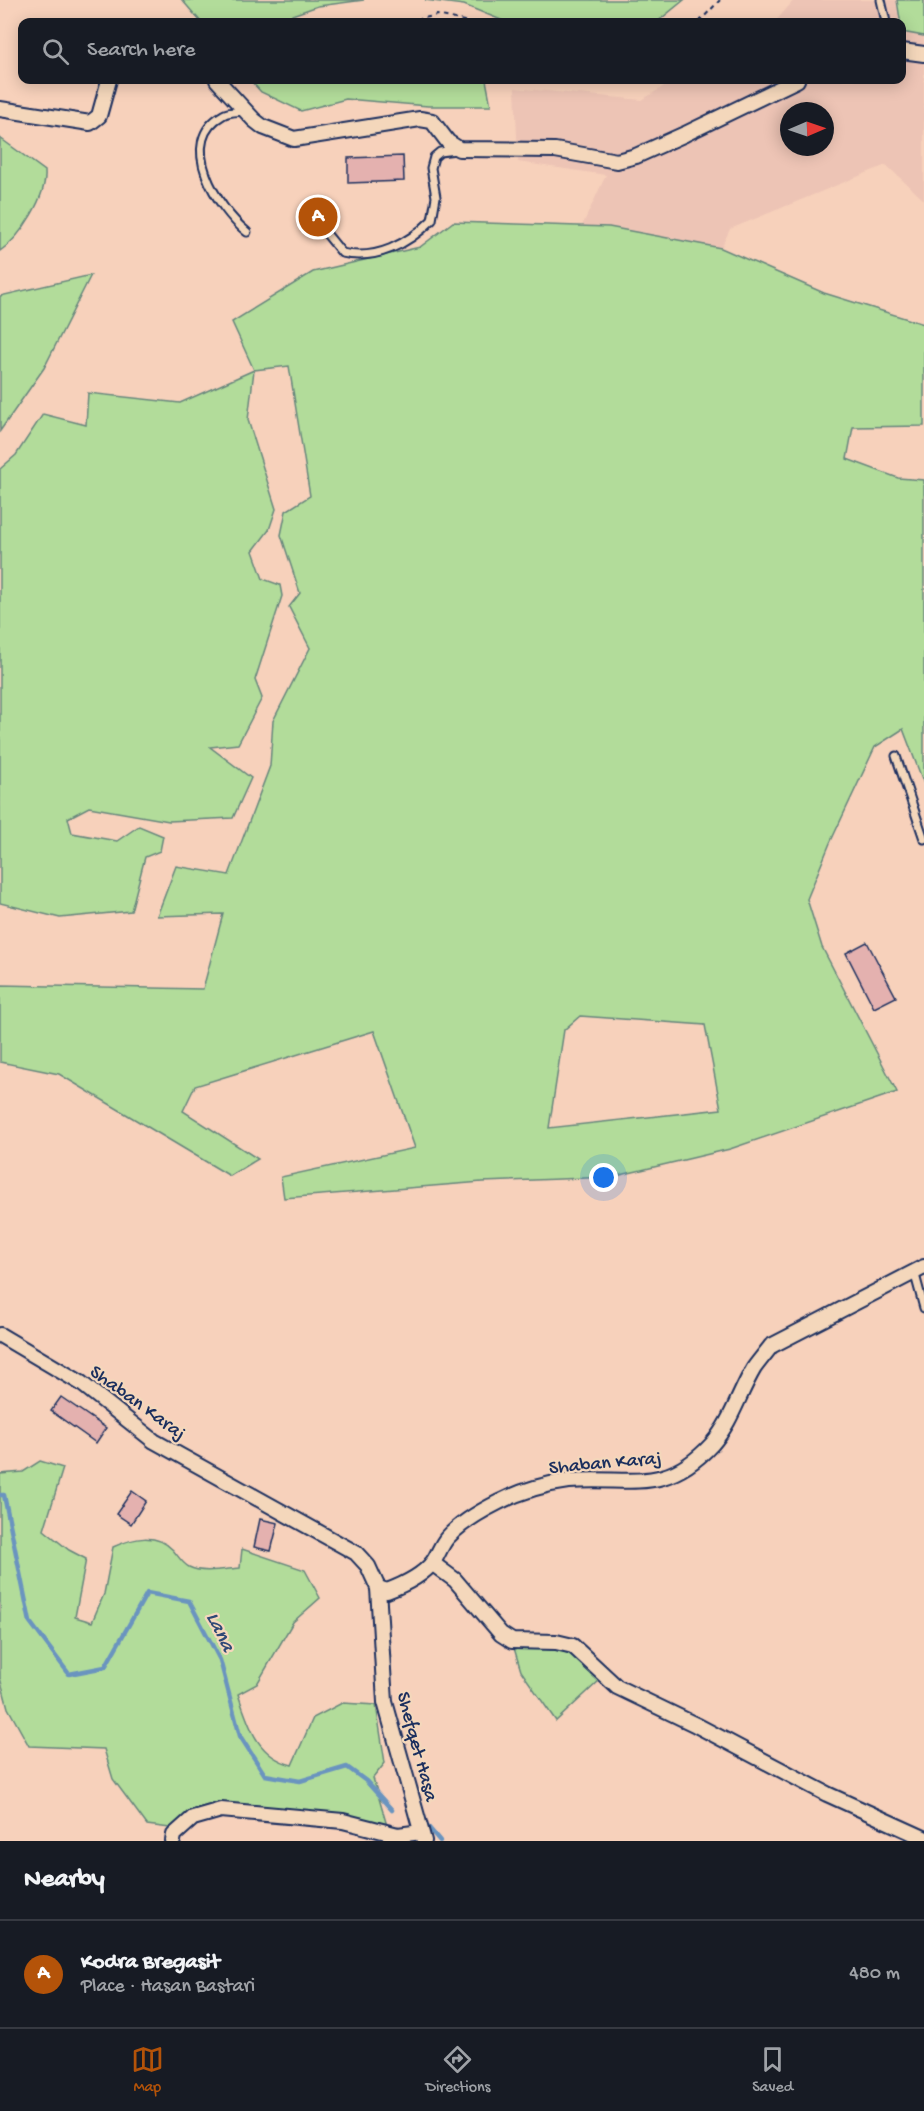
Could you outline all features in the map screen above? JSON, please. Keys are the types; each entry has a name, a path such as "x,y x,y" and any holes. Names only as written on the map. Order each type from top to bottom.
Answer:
{"street":[{"path":"906,52 924,54"},
{"path":"0,109 90,123 99,116 108,84"},
{"path":"221,84 263,127 294,139 411,118 427,119 439,127 448,142 459,149 555,150 617,161 636,156 685,135 789,84"},
{"name":"Shaban Karaj","path":"0,1335 81,1383 154,1441 356,1553 368,1566 378,1588 387,1591 399,1587 432,1563 447,1538 472,1517 534,1488 569,1481 632,1482 667,1478 692,1463 713,1443 729,1420 754,1368 771,1346 919,1269"},
{"path":"432,1563 455,1580 501,1634 512,1641 556,1642 573,1646 617,1687 696,1725 826,1794 924,1838"},
{"name":"Shefqet Hasa","path":"378,1588 385,1702 422,1837"},
{"path":"173,1841 174,1835 193,1818 221,1810 343,1821 398,1834 422,1837"}],"lane":[{"path":"881,0 885,18"},
{"path":"246,111 224,114 213,123 203,137 202,168 212,191 233,221 247,232"},
{"path":"316,204 325,232 342,253 369,255 396,248 432,220 436,197 431,168 434,157 440,152 459,149"},
{"path":"896,756 924,840"},
{"path":"919,1269 924,1308"}],"path":[{"path":"703,18 720,0"},
{"path":"425,18 437,15 450,18"}],"shaded area":[{"path":"794,0 897,0 899,18 778,18"},
{"path":"906,31 924,36 924,200 886,165 730,229 721,248 609,227 582,226 606,175 518,162 515,88 642,100 668,84 906,84"}],"green space":[{"path":"182,0 364,0 318,6 292,15 292,18 198,18"},
{"path":"425,0 684,0 662,18 496,18 464,5"},
{"path":"897,0 924,0 924,36 906,33 906,18 900,18"},
{"path":"254,84 487,84 491,106 428,106 346,99 301,111 261,92"},
{"path":"0,138 45,171 45,181 37,204 24,226 0,251"},
{"path":"453,222 609,227 721,248 824,293 924,324 924,426 853,427 847,459 898,478 924,480 924,784 903,729 875,747 830,843 807,899 822,947 897,1092 730,1149 612,1177 482,1182 284,1198 281,1177 415,1148 374,1031 195,1086 183,1111 258,1159 230,1176 59,1074 0,1062 0,985 203,989 223,914 157,916 176,866 229,875 270,766 273,721 310,648 289,607 300,593 281,535 286,511 310,496 289,366 254,370 232,322 313,272 420,247","holes":["580,1016 705,1025 721,1109 549,1128 564,1030"]},
{"path":"91,275 44,368 0,431 0,296"},
{"path":"254,370 248,420 276,509 269,530 253,551 263,579 280,585 282,596 255,680 262,698 238,744 210,747 251,778 233,818 169,821 89,807 68,818 72,833 117,841 139,826 163,836 160,851 145,857 131,911 60,918 0,903 0,469 16,455 43,414 86,425 88,393 180,403"},
{"path":"40,1461 63,1468 44,1530 69,1550 86,1559 75,1617 92,1622 104,1594 113,1547 136,1539 152,1539 166,1544 187,1566 194,1569 240,1568 242,1549 305,1570 320,1598 293,1622 257,1684 238,1694 250,1728 262,1747 280,1761 292,1765 313,1718 342,1703 376,1705 385,1763 373,1778 390,1836 269,1812 217,1810 170,1828 147,1825 113,1779 104,1749 29,1746 8,1708 0,1678 0,1474 23,1472"},
{"path":"514,1648 562,1651 578,1660 600,1680 556,1721 521,1671"}],"building":[{"path":"403,156 404,181 348,183 348,158"},
{"path":"867,942 896,997 874,1008 846,953"},
{"path":"61,1397 106,1428 96,1443 51,1411"},
{"path":"132,1491 146,1501 131,1524 116,1514"},
{"path":"260,1519 278,1523 271,1551 254,1547"}],"waterway":[{"name":"Lana","path":"0,1495 4,1495 30,1622 69,1674 105,1667 147,1593 189,1601 220,1660 240,1736 265,1775 300,1781 347,1767 366,1781 392,1810"},
{"name":"Lana","path":"429,1828 440,1841"}],"place":[{"name":"Kodra Bregasit","path":"318,217"}]}
